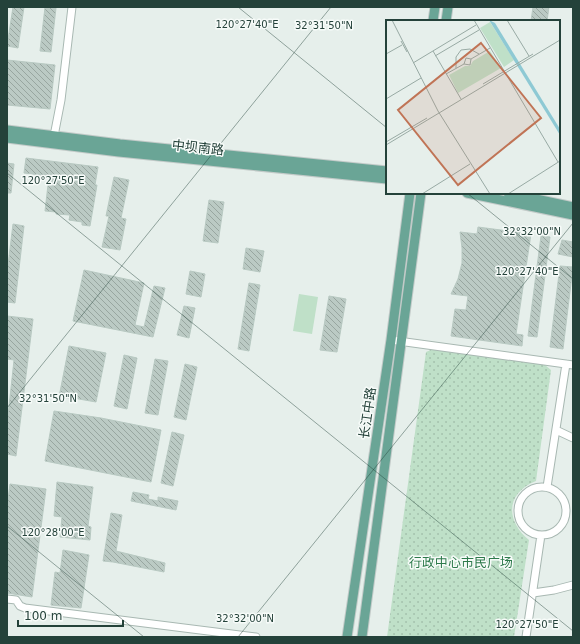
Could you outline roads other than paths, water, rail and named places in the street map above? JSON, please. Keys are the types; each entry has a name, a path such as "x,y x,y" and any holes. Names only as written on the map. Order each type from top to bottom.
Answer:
{"main road":[{"path":"433,20 435,7"},
{"path":"446,20 448,7"},
{"name":"中坝南路","path":"7,130 120,144 386,171"},
{"name":"中坝南路","path":"7,138 119,152 386,180"},
{"name":"长江中路","path":"347,637 391,340 410,194"},
{"name":"长江中路","path":"362,637 421,194"},
{"path":"472,194 573,215"},
{"path":"513,194 573,206"}],"street":[{"path":"54,136 61,100 72,7"},
{"path":"391,340 569,365 556,430 547,487"},
{"path":"556,430 573,438"},
{"path":"537,487 547,487 556,491 563,499 566,508 565,518 561,526 556,531 541,536 531,533 523,527 518,518 517,508 521,498 528,491 537,487"},
{"path":"526,637 541,536"},
{"path":"533,593 573,585"},
{"path":"7,599 16,600 20,606 25,608 256,637"}],"park label":[{"name":"行政中心市民广场","path":"461,562"}]}
